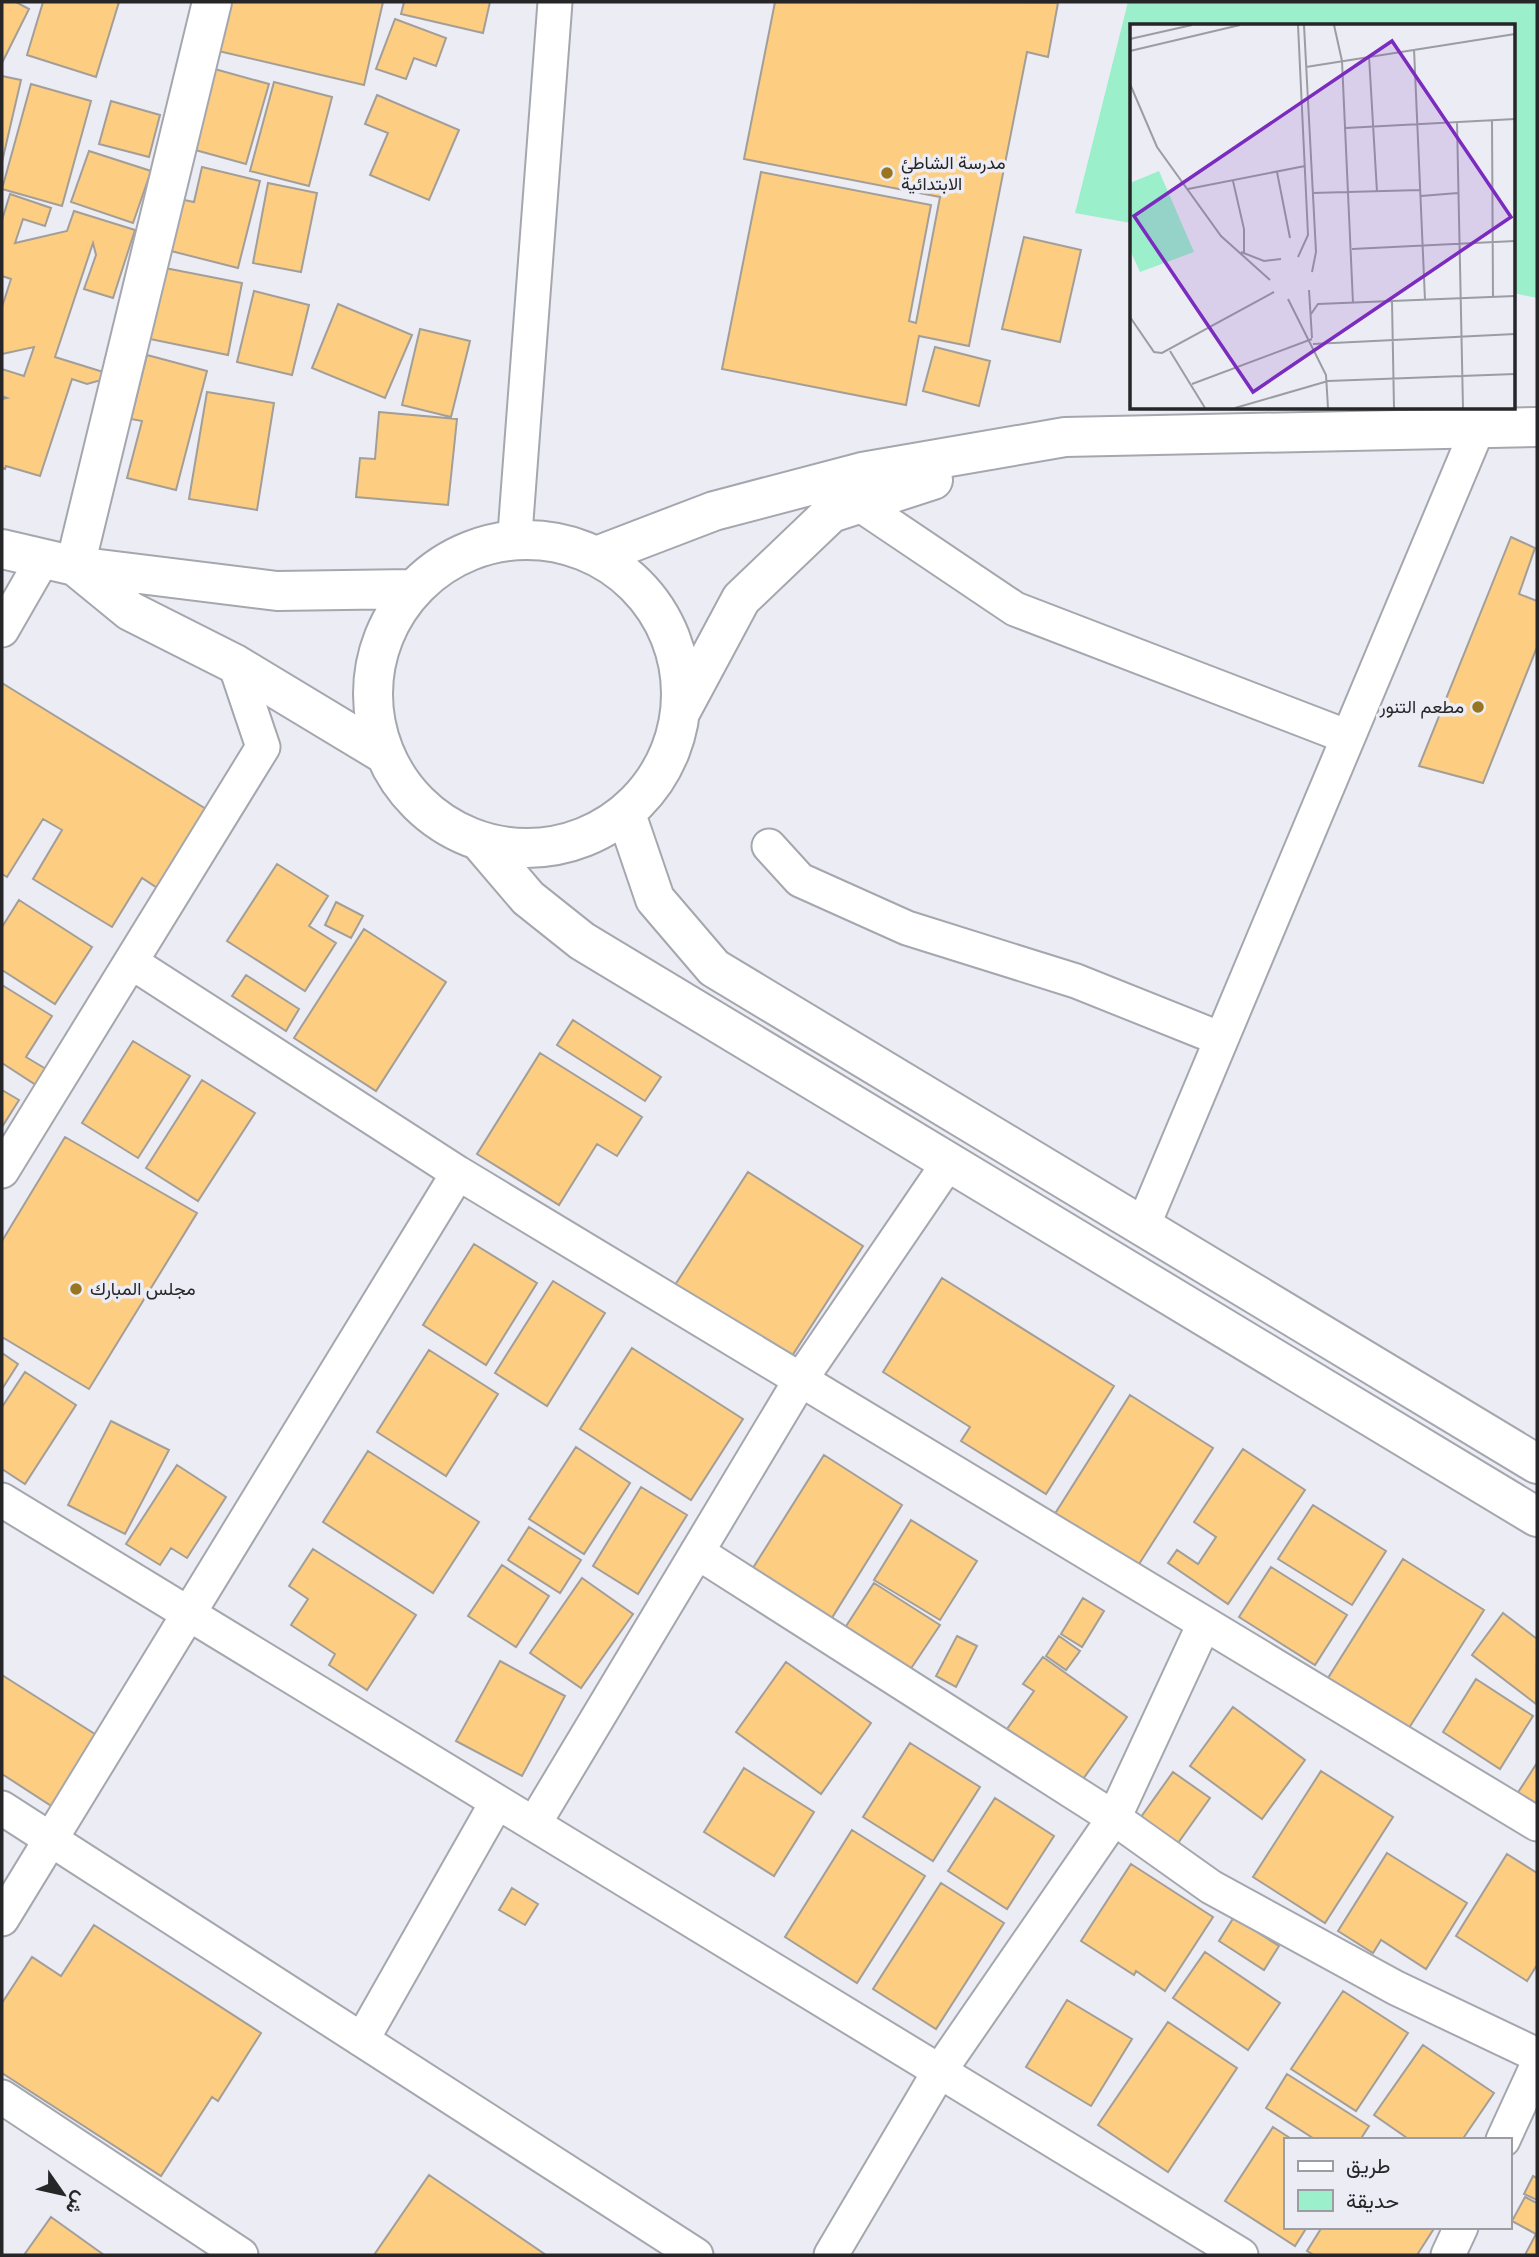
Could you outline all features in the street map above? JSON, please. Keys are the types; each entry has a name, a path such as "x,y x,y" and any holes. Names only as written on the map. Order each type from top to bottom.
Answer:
{"street":[{"path":"2,631 59,562 212,2"},
{"path":"515,534 555,2"},
{"path":"599,555 714,512 863,472 1065,437 1537,427"},
{"path":"1143,1226 1478,428"},
{"path":"682,709 672,635 635,580 599,555 548,539 515,534 465,552 412,590 375,665 372,698 374,720 384,754 409,795 446,827 481,843 524,850 559,847 626,814 663,771 682,709 741,599 831,513 1065,437"},
{"path":"859,504 1015,609 1348,737"},
{"path":"2,549 59,562 277,590 412,590"},
{"path":"59,562 130,611 235,664 384,754"},
{"path":"2,1171 263,747 235,664"},
{"path":"626,814 655,899 714,968 1537,1464"},
{"path":"481,843 528,898 582,941 1537,1517"},
{"path":"769,846 800,880 907,928 1076,981 1221,1039"},
{"path":"131,962 458,1173 1537,1824"},
{"path":"534,1825 801,1379 949,1162"},
{"path":"2,1919 458,1173"},
{"path":"2,1500 1241,2255"},
{"path":"697,1552 1114,1818 1211,1887 1396,1988 1537,2055"},
{"path":"831,2255 939,2072 1114,1818 1204,1623"},
{"path":"362,2040 497,1802"},
{"path":"2,1808 696,2255"},
{"path":"1504,2138 1537,2066"},
{"path":"2,2098 242,2255"},
{"path":"1448,2255 1460,2229"}],"green space":[{"path":"1128,2 1537,2 1537,298 1514,293 1514,24 1130,24 1130,223 1075,213"}],"building":[{"path":"2,2 16,2 29,9 2,63"},
{"path":"43,2 119,2 96,77 27,55"},
{"path":"225,2 383,2 364,85 214,50"},
{"path":"404,2 490,2 483,33 401,14"},
{"path":"775,2 1058,3 1048,57 1027,52 969,346 919,336 906,405 722,369 761,172 931,205 909,321 916,323 940,197 744,159"},
{"path":"395,19 446,38 436,66 414,58 406,79 376,69"},
{"path":"211,68 269,84 246,164 188,148"},
{"path":"2,76 21,80 2,162"},
{"path":"274,82 332,97 309,186 250,171"},
{"path":"31,84 91,101 62,206 2,189"},
{"path":"377,95 459,130 429,200 370,175 388,133 365,124"},
{"path":"111,101 160,115 149,157 99,144"},
{"path":"89,151 151,171 133,223 71,202"},
{"path":"202,167 260,181 238,268 171,251 184,200 194,202"},
{"path":"268,183 317,193 301,272 253,263"},
{"path":"10,194 51,208 45,226 23,219 15,243 67,231 74,211 135,230 113,298 84,289 96,255 93,243 55,357 116,376 87,384 72,379 40,476 6,466 5,469 2,468 2,399 7,398 2,396 2,369 24,376 34,347 2,354 2,307 11,279 2,276 2,220"},
{"path":"1024,237 1081,250 1060,342 1002,329"},
{"path":"165,268 242,283 228,355 150,339"},
{"path":"254,291 309,305 292,375 237,362"},
{"path":"338,304 412,335 385,398 312,368"},
{"path":"420,329 470,341 451,417 402,405"},
{"path":"935,347 990,361 979,406 923,391"},
{"path":"147,355 207,371 176,490 127,478 142,421 131,419"},
{"path":"207,392 274,403 257,510 189,499"},
{"path":"379,412 457,419 448,505 356,497 360,458 375,459"},
{"name":"مطعم التنور","path":"1511,537 1535,548 1519,594 1537,601 1537,647 1483,783 1419,766"},
{"path":"2,683 211,812 162,891 142,878 112,927 33,879 62,830 43,819 7,877 2,874"},
{"path":"277,864 328,896 309,926 336,943 305,991 227,941"},
{"path":"19,900 92,947 55,1004 2,970 2,927"},
{"path":"336,902 363,916 351,938 325,925"},
{"path":"364,929 446,982 376,1091 294,1038"},
{"path":"246,975 299,1009 286,1031 232,996"},
{"path":"2,985 52,1016 26,1057 46,1069 36,1085 2,1063"},
{"path":"573,1020 661,1077 645,1101 557,1045"},
{"path":"133,1041 190,1076 138,1158 82,1123"},
{"path":"540,1053 642,1117 617,1156 597,1144 559,1205 477,1154"},
{"path":"202,1080 255,1113 198,1201 146,1168"},
{"path":"2,1090 19,1100 2,1127"},
{"name":"مجلس المبارك","path":"65,1137 197,1213 89,1389 2,1337 2,1241"},
{"path":"748,1172 863,1246 790,1359 675,1285"},
{"path":"474,1244 537,1283 486,1365 423,1325"},
{"path":"942,1278 1114,1386 1046,1494 961,1441 970,1427 883,1372"},
{"path":"553,1281 605,1313 547,1406 495,1373"},
{"path":"632,1348 743,1419 691,1500 580,1429"},
{"path":"429,1350 498,1394 446,1476 377,1432"},
{"path":"2,1353 18,1364 2,1389"},
{"path":"25,1372 76,1405 25,1484 2,1469 2,1407"},
{"path":"1130,1395 1213,1448 1134,1572 1051,1520"},
{"path":"111,1421 169,1450 125,1534 68,1505"},
{"path":"576,1447 630,1483 584,1554 529,1519"},
{"path":"1243,1449 1305,1490 1228,1604 1168,1563 1177,1550 1198,1564 1216,1537 1194,1522"},
{"path":"368,1451 479,1522 433,1593 323,1522"},
{"path":"824,1455 902,1505 825,1629 746,1579"},
{"path":"177,1465 226,1497 187,1558 171,1548 160,1565 126,1544"},
{"path":"641,1487 687,1515 638,1594 593,1566"},
{"path":"1313,1505 1386,1551 1352,1605 1278,1559"},
{"path":"911,1520 977,1561 940,1620 874,1580"},
{"path":"529,1527 581,1560 560,1593 508,1560"},
{"path":"313,1549 416,1615 367,1690 329,1665 335,1654 291,1625 308,1599 289,1586"},
{"path":"1403,1559 1484,1610 1409,1728 1328,1678"},
{"path":"502,1565 549,1596 516,1647 468,1616"},
{"path":"1271,1567 1347,1615 1315,1665 1239,1617"},
{"path":"582,1578 633,1614 581,1688 530,1653"},
{"path":"874,1583 940,1625 906,1676 841,1634"},
{"path":"1083,1598 1104,1611 1082,1647 1061,1634"},
{"path":"1503,1613 1537,1639 1536,1704 1472,1655"},
{"path":"957,1636 977,1646 956,1687 936,1676"},
{"path":"1059,1636 1080,1651 1066,1670 1046,1656"},
{"path":"1043,1657 1127,1717 1081,1782 1007,1729 1034,1691 1023,1684"},
{"path":"500,1661 565,1696 522,1776 456,1741"},
{"path":"786,1662 871,1723 821,1794 736,1732"},
{"path":"2,1675 98,1736 53,1807 2,1774"},
{"path":"1476,1679 1533,1716 1500,1769 1443,1732"},
{"path":"1233,1707 1305,1760 1262,1819 1190,1766"},
{"path":"910,1743 980,1787 933,1861 863,1817"},
{"path":"1537,1763 1537,1808 1517,1794"},
{"path":"744,1768 814,1812 774,1876 704,1832"},
{"path":"1321,1771 1393,1817 1325,1923 1253,1877"},
{"path":"1173,1772 1210,1798 1178,1843 1141,1817"},
{"path":"995,1798 1054,1836 1007,1909 948,1871"},
{"path":"852,1830 925,1876 857,1983 785,1937"},
{"path":"1387,1853 1467,1903 1426,1969 1381,1940 1373,1953 1338,1931"},
{"path":"1507,1854 1537,1873 1537,1965 1527,1981 1456,1936"},
{"path":"1131,1864 1213,1917 1165,1991 1136,1971 1134,1975 1081,1941"},
{"path":"941,1883 1004,1923 936,2029 873,1989"},
{"path":"512,1888 538,1904 525,1925 499,1910"},
{"path":"1234,1917 1279,1946 1264,1970 1219,1941"},
{"path":"94,1925 261,2033 218,2101 212,2097 161,2176 2,2073 2,2003 32,1957 61,1976"},
{"path":"1205,1952 1280,2003 1248,2050 1173,1998"},
{"path":"1343,1991 1408,2033 1356,2111 1291,2069"},
{"path":"1067,2000 1132,2039 1091,2106 1026,2067"},
{"path":"1168,2022 1237,2068 1168,2172 1098,2125"},
{"path":"1423,2045 1494,2093 1463,2138 1407,2138 1374,2115"},
{"path":"1287,2074 1369,2126 1361,2138 1313,2138 1266,2108"},
{"path":"1273,2127 1290,2138 1284,2138 1284,2229 1306,2229 1295,2246 1225,2201"},
{"path":"429,2175 546,2255 374,2255"},
{"path":"1533,2176 1537,2178 1537,2200 1524,2194"},
{"path":"1525,2197 1537,2203 1537,2255 1525,2255 1536,2234 1512,2221"},
{"path":"51,2217 104,2255 24,2255"},
{"path":"1321,2229 1434,2229 1417,2255 1314,2255 1307,2251"}],"place":[{"name":"مدرسة الشاطئ الابتدائية","path":"887,173"},
{"name":"مطعم التنور","path":"1478,707"},
{"name":"مجلس المبارك","path":"76,1289"}]}
